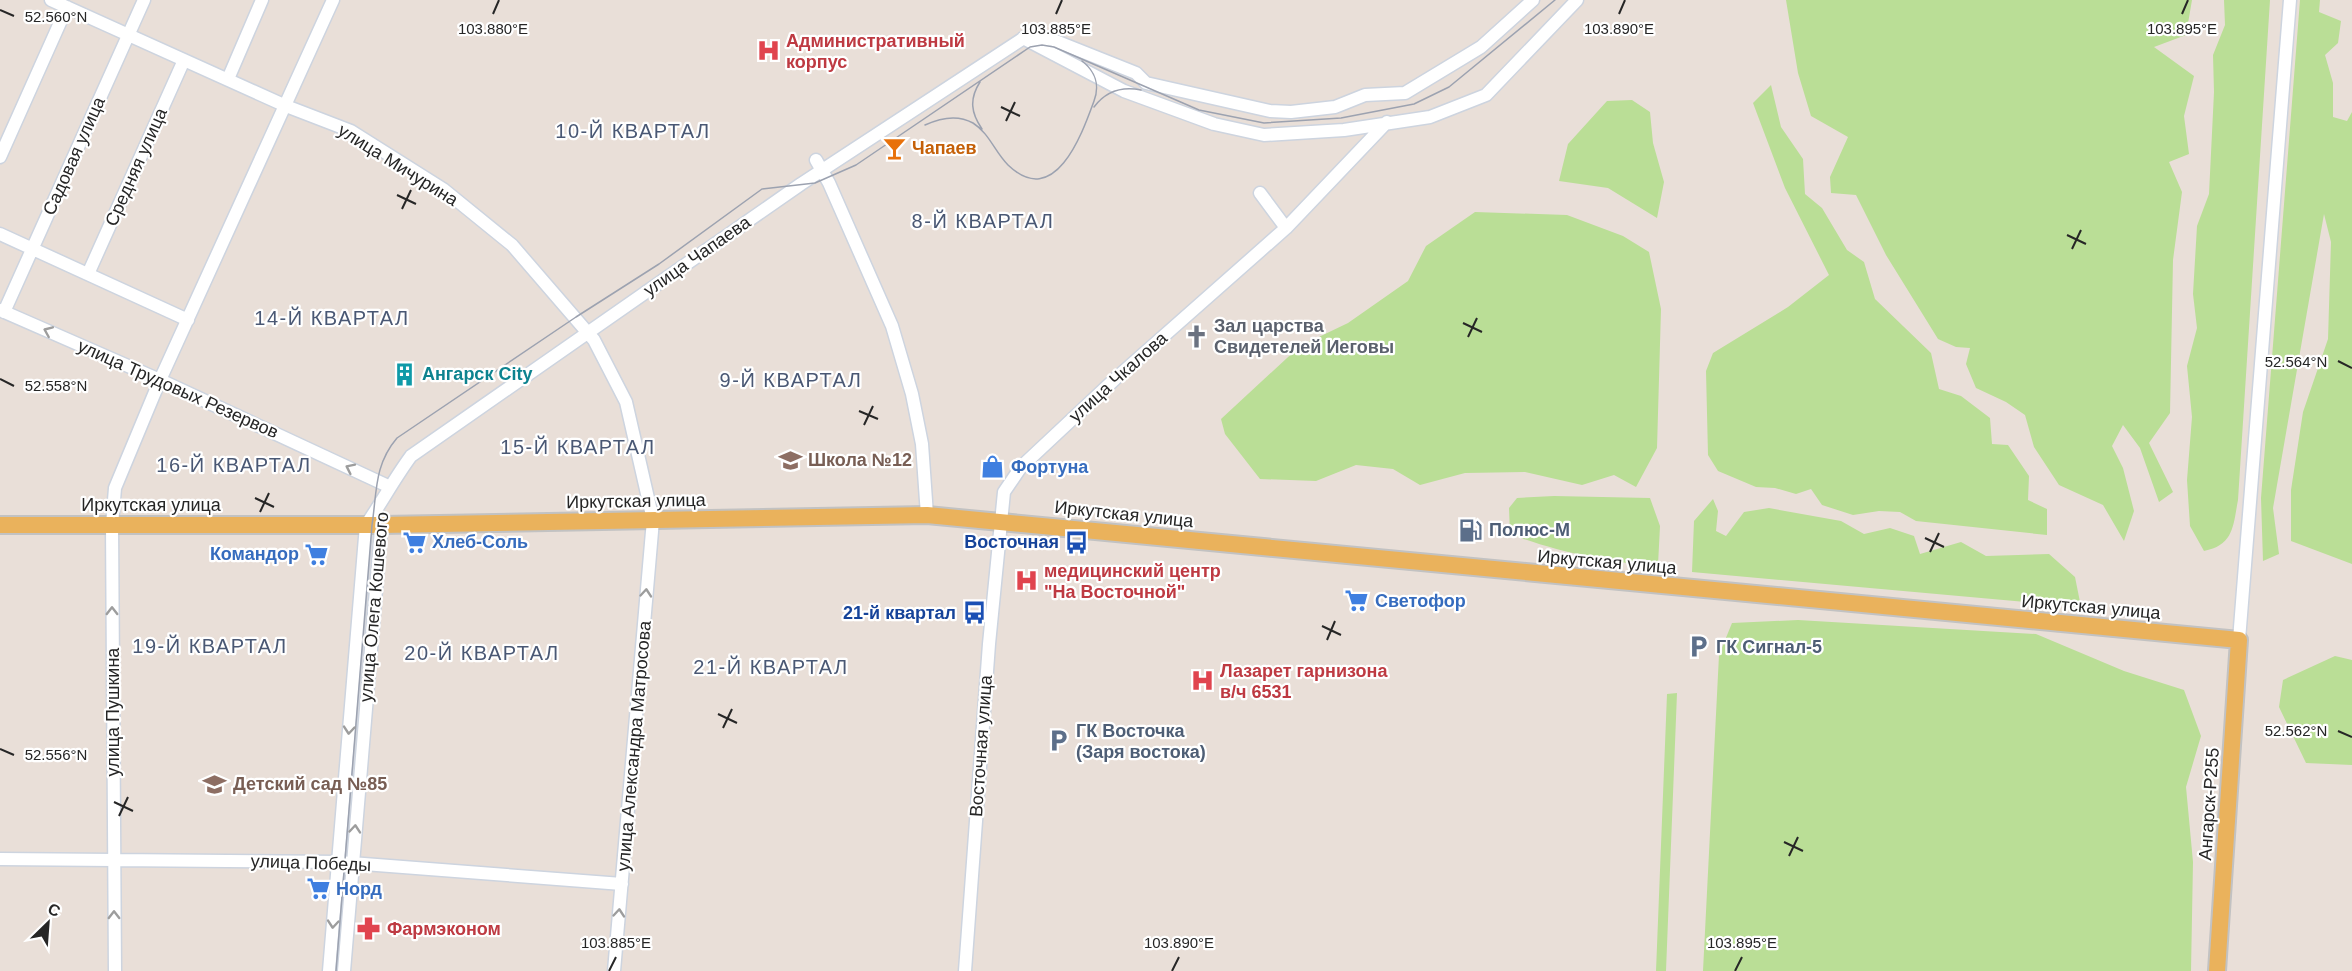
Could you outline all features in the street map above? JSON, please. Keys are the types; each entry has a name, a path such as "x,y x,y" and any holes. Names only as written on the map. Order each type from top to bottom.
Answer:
{"main road":[{"name":"Иркутская улица","path":"0,525 374,525 927,515 1002,520 1351,557 2239,640"},
{"name":"Ангарск-Р255","path":"2217,971 2239,640"}],"street":[{"name":"улица Мичурина","path":"51,0 286,106 351,131 442,189 512,245 588,332 626,402 653,520"},
{"name":"Садовая улица","path":"2,311 144,0"},
{"path":"228,79 262,0"},
{"name":"улица Пушкина","path":"115,971 112,525 115,488 160,380 333,0"},
{"path":"1028,35 1136,73 1146,83 1270,111 1291,112 1335,107 1365,95 1405,93 1481,47 1533,0"},
{"path":"1028,35 1124,91 1214,124 1264,135 1344,130 1430,117 1486,95 1577,0"},
{"path":"2239,640 2290,0"},
{"path":"0,157 67,7"},
{"name":"улица Чапаева","path":"382,502 388,486 411,456 588,332 819,165 1028,35"},
{"name":"Средняя улица","path":"88,274 184,60"},
{"name":"улица Чкалова","path":"1002,520 1004,492 1021,467 1115,379 1286,228 1387,122"},
{"path":"819,165 892,326 912,394 922,444 927,515"},
{"path":"1260,194 1286,228"},
{"path":"0,234 188,320"},
{"name":"улица Трудовых Резервов","path":"2,311 160,380 388,486"},
{"name":"улица Олега Кошевого","path":"329,971 338,862 374,525 382,502"},
{"name":"улица Александра Матросова","path":"614,971 653,520"},
{"name":"Восточная улица","path":"965,971 989,644 1002,520"},
{"name":"улица Олега Кошевого","path":"344,971 374,525"},
{"name":"улица Победы","path":"0,859 338,862 622,884"}],"green space":[{"path":"1786,0 2192,0 2186,35 2154,47 2194,76 2184,116 2189,154 2169,162 2182,192 2173,260 2170,413 2149,443 2173,492 2159,502 2140,448 2123,425 2112,446 2123,468 2134,511 2124,541 2103,505 2059,485 2034,447 2025,415 2006,402 1976,388 1966,364 1970,348 1956,347 1938,339 1886,255 1856,195 1831,193 1830,177 1848,137 1811,116 1798,73"},
{"path":"2224,0 2270,0 2238,500 2233,526 2227,539 2214,548 2204,551 2190,526 2187,480 2192,417 2187,366 2197,328 2193,294 2197,226 2209,194 2214,92 2213,55 2225,25"},
{"path":"2300,0 2320,0 2319,12 2341,21 2338,43 2325,55 2333,83 2333,117 2347,121 2352,112 2352,564 2291,541 2291,490 2303,412 2328,339 2331,242 2324,214 2273,508 2279,554 2263,561 2261,498"},
{"path":"1771,85 1781,127 1803,159 1805,194 1822,208 1847,250 1864,262 1875,299 1931,353 1939,389 1961,396 1990,418 1992,444 2008,445 2029,476 2028,500 2047,509 2047,535 1916,521 1900,512 1879,511 1853,515 1822,505 1811,489 1796,494 1775,488 1756,487 1718,471 1708,455 1706,371 1713,353 1788,307 1829,275 1785,188 1753,103"},
{"path":"1632,100 1650,112 1653,143 1664,182 1657,218 1608,188 1559,181 1568,144 1607,101"},
{"path":"1475,212 1567,215 1623,236 1649,252 1661,309 1657,448 1636,487 1614,475 1582,485 1525,472 1465,473 1420,485 1393,469 1356,465 1316,481 1260,479 1225,434 1221,419 1300,346 1348,323 1408,281 1426,246"},
{"path":"1554,496 1650,498 1660,526 1658,565 1583,556 1510,534 1509,508 1517,498"},
{"path":"1713,499 1718,511 1716,531 1726,536 1744,512 1769,508 1841,521 1864,534 1890,528 1914,536 1920,554 1961,542 1986,556 2049,554 2075,577 2081,607 1692,572 1694,521"},
{"path":"1798,620 2036,634 2124,671 2184,690 2201,736 2186,787 2193,862 2191,971 1703,971 1719,655 1732,623"},
{"path":"2335,656 2352,660 2352,765 2306,763 2279,707 2283,680"},
{"path":"1677,693 1666,971 1656,971 1667,694"}],"tram line":[{"path":"336,971 376,490 384,458 397,438 659,264 762,189 815,183 856,165 1030,47 1042,45 1054,47 1199,110 1264,123 1341,118 1414,104 1449,87 1555,0"},
{"path":"925,125 949,118 967,120 979,127 1008,165 1025,177 1040,179 1053,173 1074,148 1094,101 1095,79 1090,69 1082,61"},
{"path":"980,82 974,94 973,106 975,117 982,129"},
{"path":"1094,107 1104,97 1115,91 1141,90"}],"place":[{"name":"Административный корпус","path":"768,51"},
{"name":"Чапаев","path":"894,148"},
{"name":"Зал царства Свидетелей Иеговы","path":"1196,336"},
{"name":"Ангарск City","path":"404,374"},
{"name":"Школа №12","path":"790,460"},
{"name":"Фортуна","path":"993,467"},
{"name":"Полюс-М","path":"1471,530"},
{"name":"Хлеб-Соль","path":"414,542"},
{"name":"Восточная","path":"1077,542"},
{"name":"Командор","path":"317,554"},
{"name":"медицинский центр \"На Восточной\"","path":"1026,581"},
{"name":"Светофор","path":"1357,601"},
{"name":"21-й квартал","path":"974,613"},
{"name":"ГК Сигнал-5","path":"1698,647"},
{"name":"Лазарет гарнизона в/ч 6531","path":"1202,681"},
{"name":"ГК Восточка (Заря востока)","path":"1058,741"},
{"name":"Детский сад №85","path":"215,784"},
{"name":"Норд","path":"318,889"},
{"name":"Фармэконом","path":"369,929"}],"district":[{"name":"10-Й КВАРТАЛ","path":"633,131"},
{"name":"8-Й КВАРТАЛ","path":"983,221"},
{"name":"14-Й КВАРТАЛ","path":"332,318"},
{"name":"9-Й КВАРТАЛ","path":"791,380"},
{"name":"15-Й КВАРТАЛ","path":"578,447"},
{"name":"16-Й КВАРТАЛ","path":"234,465"},
{"name":"19-Й КВАРТАЛ","path":"210,646"},
{"name":"20-Й КВАРТАЛ","path":"482,653"},
{"name":"21-Й КВАРТАЛ","path":"771,667"}]}
